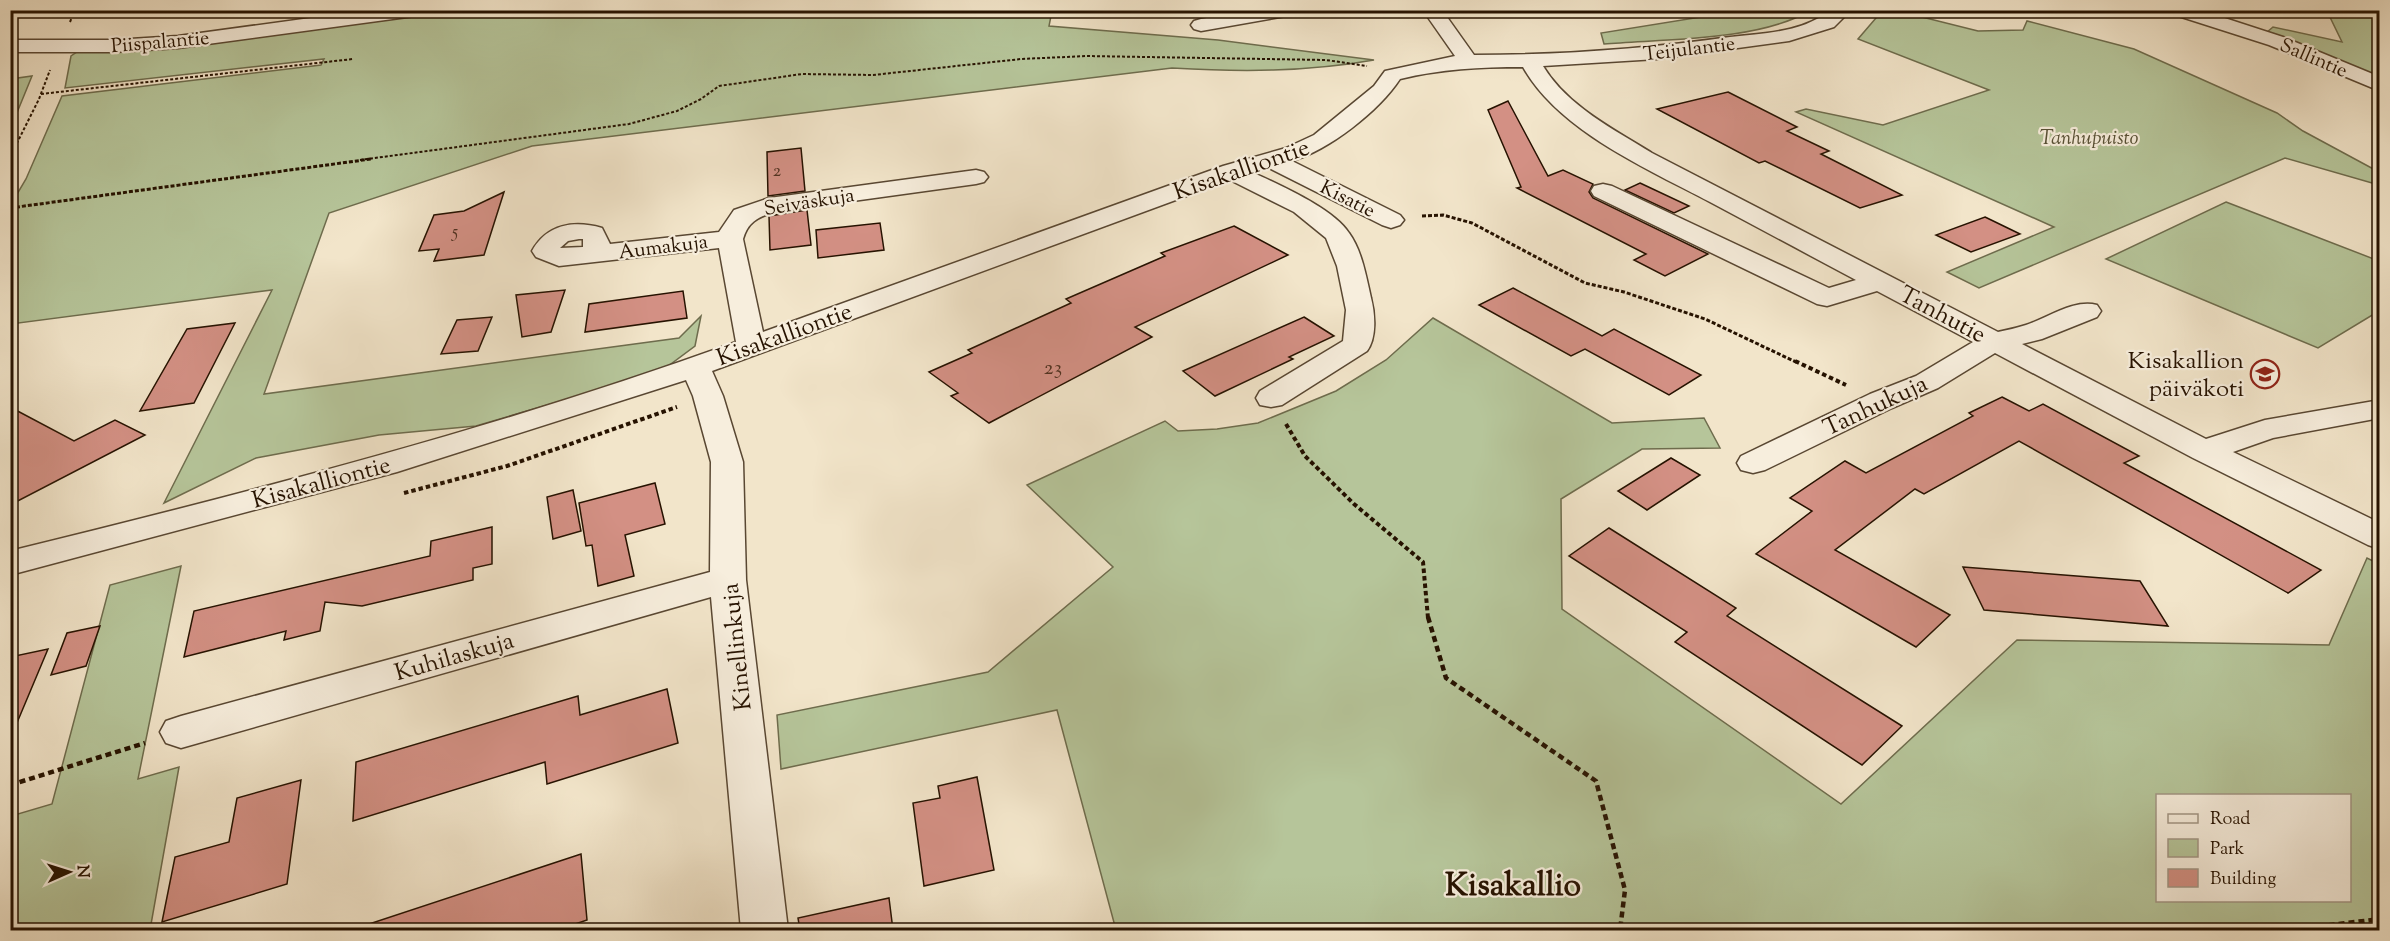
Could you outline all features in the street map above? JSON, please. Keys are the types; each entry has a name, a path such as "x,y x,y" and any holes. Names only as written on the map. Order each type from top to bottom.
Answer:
{"street":[{"name":"Piispalantie","path":"10,46 114,46 219,29 415,10"},
{"path":"1201,25 1286,10"},
{"path":"1430,11 1472,10"},
{"name":"Teijulantie","path":"1530,61 1657,53 1789,35 1827,23 1842,10"},
{"name":"Sallintie","path":"2179,10 2276,41 2379,85"},
{"path":"1430,11 1468,61"},
{"path":"1392,75 1434,65 1468,61 1530,61"},
{"name":"Tanhutie","path":"1530,61 1535,73 1569,106 1593,126 1644,158 2204,452 2379,537"},
{"name":"Kisakalliontie","path":"10,563 385,465 696,367 1231,171 1294,153 1322,140 1382,90 1392,75"},
{"name":"Kisatie","path":"1272,160 1391,220"},
{"path":"1231,171 1303,207 1338,235 1350,266 1360,310 1357,345 1271,398"},
{"name":"Seiväskuja","path":"730,239 734,224 748,212 769,205 976,177"},
{"path":"1603,191 1827,298 1879,281"},
{"path":"730,239 751,345"},
{"name":"Aumakuja","path":"596,254 730,239"},
{"name":"Tanhukuja","path":"1753,464 1881,400 1927,381 1994,341 2032,333 2087,311"},
{"name":"Kinellinkuja","path":"696,367 708,396 727,462 728,580 765,930"},
{"path":"2204,452 2265,430 2379,409"},
{"name":"Kuhilaskuja","path":"181,732 728,580"}],"path":[{"path":"10,157 62,46"},
{"path":"10,208 629,124 677,111 719,86 802,74 873,75 1032,59 1132,56 1326,60 1370,66 1392,75"},
{"path":"41,94 353,59"},
{"path":"1391,220 1443,215 1472,223 1585,283 1624,292 1705,319 1881,400"},
{"path":"1271,398 1305,456 1354,504 1423,562 1429,624 1446,678 1596,781 1625,890 1620,930"},
{"path":"10,784 181,732"},
{"path":"2289,930 2379,919"}],"green space":[{"path":"433,11 1052,11 1049,26 1218,40 1374,60 1323,67 1273,70 1172,68 532,146 329,213 264,394 679,338 701,316 695,346 660,372 476,426 379,435 256,458 164,503 272,290 11,324 10,206 26,179 62,96 321,65 324,59 65,88 71,56 80,50 184,45"},
{"path":"1738,11 1809,11 1788,21 1764,28 1710,37 1604,44 1601,33"},
{"name":"Tanhupuisto","path":"1882,11 1898,11 1978,31 2023,30 2027,21 2134,49 2277,113 2303,131 2379,172 2379,185 2285,158 1979,288 1947,272 2054,227 1796,112 1806,109 1883,125 1989,90 1858,39"},
{"path":"2327,11 2379,11 2379,80 2266,33 2273,27 2342,42"},
{"path":"32,76 16,115 11,116 11,79"},
{"path":"2226,202 2379,261 2379,311 2318,348 2106,259"},
{"path":"1433,318 1612,423 1704,418 1720,448 1642,449 1561,499 1562,609 1841,804 2017,640 2329,645 2367,558 2379,564 2379,930 1116,930 1057,710 781,769 777,715 988,672 1113,567 1027,485 1165,421 1178,431 1217,429 1258,423 1336,391 1386,360"},
{"path":"181,566 138,779 179,767 150,930 11,930 11,816 52,804 110,585"}],"building":[{"path":"1728,92 1797,127 1787,131 1829,151 1821,154 1902,195 1860,208 1765,161 1759,163 1657,109"},
{"path":"1508,101 1548,176 1563,170 1593,184 1589,192 1593,198 1708,254 1665,276 1634,260 1646,254 1517,188 1521,187 1488,110"},
{"path":"801,148 805,191 768,196 767,152"},
{"path":"1640,183 1689,206 1674,213 1625,190"},
{"path":"504,192 484,255 434,261 439,249 419,251 434,215 464,211"},
{"path":"807,210 811,245 770,250 769,216"},
{"path":"1985,217 2020,234 1971,252 1936,235"},
{"path":"880,223 884,250 818,258 816,230"},
{"path":"1234,226 1288,255 1135,327 1152,337 989,423 951,396 958,393 929,372 972,353 968,350 1071,303 1066,299 1165,256 1161,253"},
{"path":"1513,288 1602,336 1614,329 1701,375 1669,395 1585,349 1571,356 1479,305"},
{"path":"565,290 551,332 522,337 516,295"},
{"path":"683,291 687,318 585,332 589,304"},
{"path":"492,317 478,351 441,354 457,320"},
{"path":"1304,317 1334,336 1289,357 1293,359 1215,396 1183,371"},
{"path":"235,323 194,403 140,411 187,329"},
{"path":"2002,397 2029,411 2043,404 2139,456 2124,463 2321,570 2288,593 2019,441 1924,494 1915,489 1835,550 1950,615 1916,647 1756,554 1812,511 1790,498 1845,461 1866,473 1973,416 1969,413"},
{"path":"10,407 74,441 115,420 145,435 10,505"},
{"path":"1671,458 1700,475 1647,510 1618,491"},
{"path":"655,483 665,524 625,535 634,576 598,586 592,545 586,546 579,503"},
{"path":"573,490 581,531 553,539 547,497"},
{"path":"492,527 492,564 473,568 473,580 362,606 325,602 320,631 284,640 286,631 184,657 194,611 430,556 431,541"},
{"path":"1609,528 1736,608 1727,616 1902,726 1862,765 1675,642 1687,632 1569,556"},
{"path":"1963,567 2140,581 2168,626 1984,610"},
{"path":"100,626 86,666 51,675 67,633"},
{"path":"48,649 11,737 10,737 10,657"},
{"path":"667,689 678,743 547,784 545,762 353,821 356,762 578,696 580,715"},
{"path":"977,777 994,870 924,886 913,803 940,798 938,786"},
{"path":"301,780 287,884 162,922 175,857 229,842 237,798"},
{"path":"581,854 587,920 558,930 367,930 366,925"},
{"path":"889,898 893,930 800,930 798,918"}],"place":[{"name":"Kisakallion päiväkoti","path":"2265,374"}],"district":[{"name":"Kisakallio","path":"1513,884"}]}
